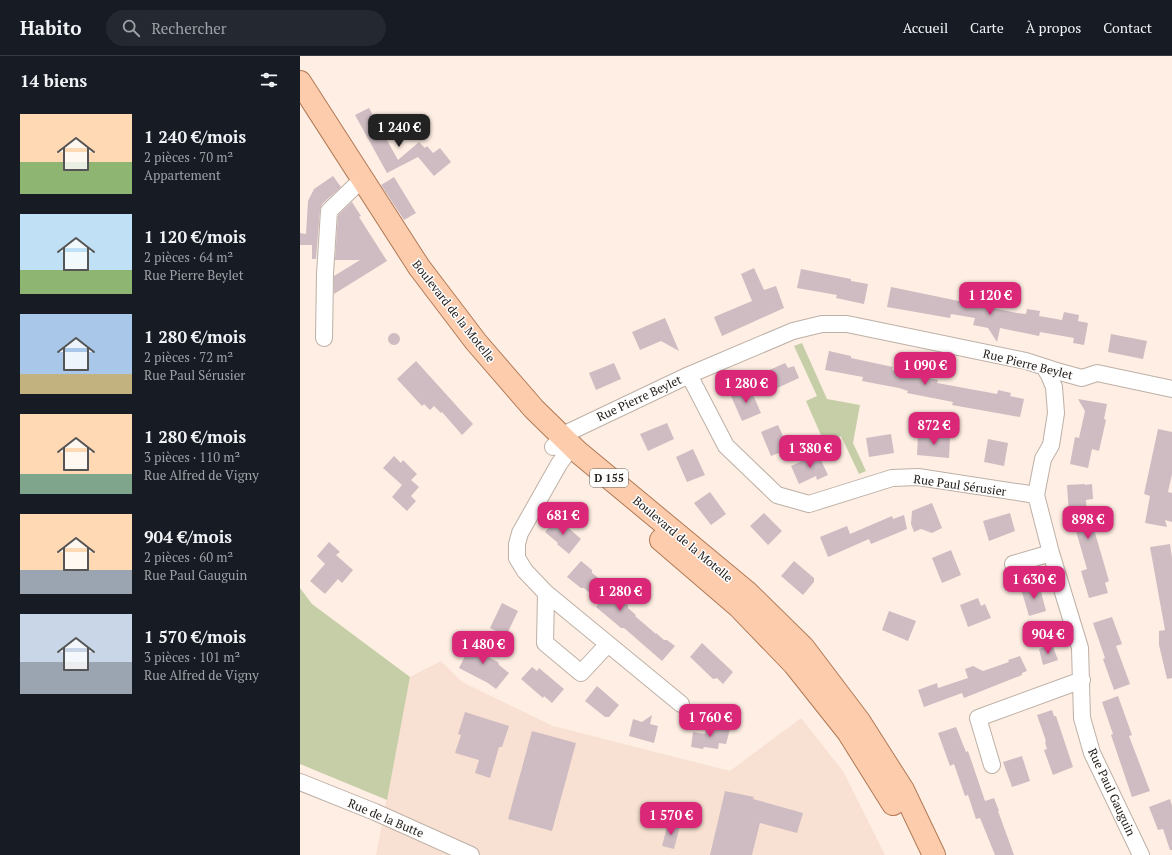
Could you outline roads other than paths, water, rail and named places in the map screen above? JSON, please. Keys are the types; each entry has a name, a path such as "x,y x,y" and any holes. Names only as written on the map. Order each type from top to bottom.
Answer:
{"main road":[{"name":"Boulevard de la Motelle","path":"300,82 419,267 476,342 534,409 563,447 738,607 794,664 852,738 890,798 918,855"},
{"name":"Boulevard de la Motelle","path":"300,103 404,264 485,375 523,418 563,447 748,593 803,647 859,721 899,783 934,855"}],"street":[{"path":"324,338 325,274 329,211 355,186"},
{"name":"Rue Pierre Beylet","path":"563,447 567,432 689,375 793,331 822,324 847,324 1026,361 1082,378 1097,373 1172,389"},
{"name":"Rue Paul Gauguin","path":"1044,367 1054,387 1056,413 1050,445 1043,459 1036,495 1050,553 1080,648 1082,718 1092,753 1141,855"},
{"name":"Rue Paul Sérusier","path":"689,375 726,446 778,495 809,504 892,478 918,477 1036,495"},
{"path":"563,447 559,464 520,532 517,544 517,558 520,565 546,593 607,645 681,704"},
{"path":"1013,564 1050,553"},
{"path":"546,593 545,643 581,673 607,645"},
{"path":"992,765 978,718 1082,680"},
{"name":"Rue de la Butte","path":"300,782 375,812 471,855"}]}
